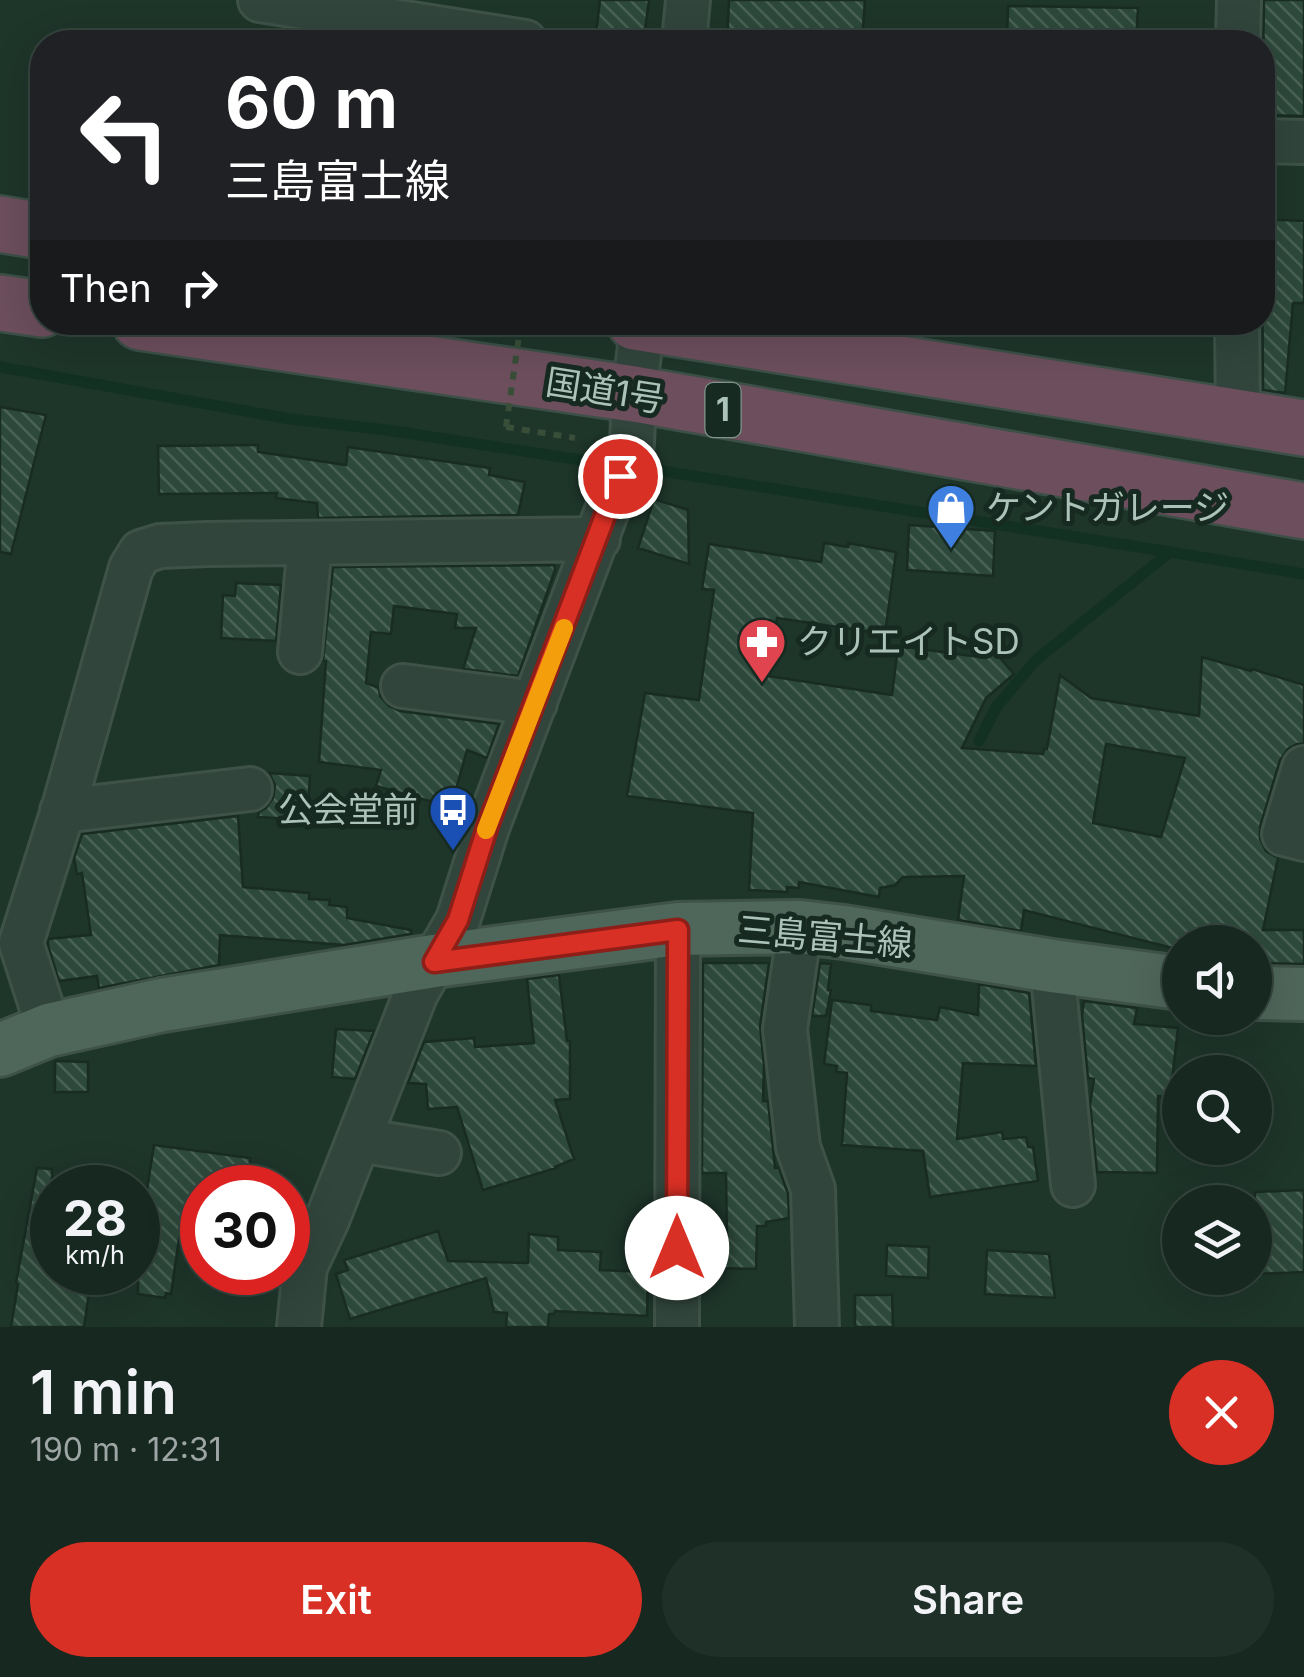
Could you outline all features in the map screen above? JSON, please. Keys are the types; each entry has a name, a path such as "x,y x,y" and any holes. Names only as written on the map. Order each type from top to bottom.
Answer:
{"highway":[{"path":"0,224 30,228"},
{"path":"0,303 30,307"},
{"name":"国道1号","path":"229,335 634,394 1304,511"},
{"name":"国道1号","path":"718,335 1304,428"}],"main road":[{"name":"三島富士線","path":"0,1050 49,1030 162,1005 434,962 678,930 800,927 1162,981"},
{"path":"1272,993 1304,994"}],"street":[{"path":"260,0 449,30"},
{"path":"685,30 688,0"},
{"path":"1238,30 1239,0"},
{"path":"1275,142 1304,142"},
{"path":"299,1327 305,1266 416,994 458,920 487,828 632,444 641,335"},
{"path":"1237,335 1238,418"},
{"path":"49,1030 21,942 131,568 142,552 160,546 598,539"},
{"path":"300,652 310,543"},
{"path":"403,686 535,703"},
{"path":"1304,768 1284,834 1304,840"},
{"path":"62,811 250,789"},
{"path":"800,927 786,1029 798,1147 813,1189 817,1327"},
{"path":"677,1327 678,930"},
{"path":"1052,966 1073,1185"},
{"path":"359,1140 438,1154"}],"path":[{"path":"519,335 506,427 576,438"}],"building":[{"path":"600,0 649,0 645,30 596,30"},
{"path":"729,0 865,0 863,30 728,30"},
{"path":"1264,0 1304,0 1304,116 1275,115 1275,30 1264,30"},
{"path":"1008,6 1138,8 1137,30 1007,30"},
{"path":"1275,220 1304,221 1304,303 1293,303 1285,393 1263,390 1263,335 1275,335"},
{"path":"0,407 46,415 11,554 0,552"},
{"path":"258,445 258,452 346,465 348,447 490,468 489,475 525,482 518,515 318,518 317,503 276,498 277,493 159,494 158,446"},
{"path":"654,499 688,510 689,564 638,548"},
{"name":"ケントガレージ","path":"909,525 995,531 993,576 907,570"},
{"path":"824,543 896,552 885,634 777,618 768,676 892,695 898,646 986,658 994,651 1014,674 986,698 962,748 1043,754 1060,675 1091,698 1199,716 1202,657 1304,685 1304,744 1288,749 1280,760 1260,827 1266,851 1278,858 1264,925 1162,925 1162,945 1024,910 1021,931 958,920 964,876 903,877 895,885 880,888 879,897 799,882 799,888 787,887 787,892 749,890 753,813 627,796 645,693 699,700 714,590 702,589 709,544 821,562","holes":["1106,744 1185,758 1161,837 1093,823"]},
{"path":"554,565 518,676 463,669 476,628 455,628 457,614 394,606 391,634 371,632 366,683 379,688 380,696 389,706 400,711 499,724 487,758 467,750 451,807 376,786 381,770 319,762 326,661 323,660 333,567"},
{"path":"236,583 281,585 276,641 221,638 223,595 235,596"},
{"path":"269,773 310,776 307,820 258,817 273,798 275,785"},
{"path":"238,816 243,887 309,893 309,899 330,900 329,905 347,907 347,918 411,930 411,934 344,945 220,935 219,965 99,988 97,976 59,981 48,939 91,935 82,873 77,874 74,858 82,834"},
{"path":"1272,930 1304,930 1304,964 1272,963"},
{"path":"703,963 769,963 760,1026 763,1101 768,1101 775,1168 779,1168 788,1194 789,1218 757,1226 756,1269 719,1268 720,1237 727,1237 726,1173 702,1173"},
{"path":"820,963 831,964 831,990 826,1016 812,1016"},
{"path":"559,975 570,1041 570,1099 555,1100 574,1159 483,1190 457,1107 428,1109 426,1084 408,1083 424,1042 474,1038 475,1047 534,1043 527,979"},
{"path":"979,984 1029,993 1036,1066 963,1063 957,1139 1002,1132 1003,1139 1026,1137 1028,1147 1033,1147 1038,1181 930,1197 923,1151 842,1145 847,1073 836,1072 837,1066 824,1064 832,1000 871,1005 871,1011 937,1020 940,1007 978,1015"},
{"path":"1084,1001 1137,1008 1134,1024 1162,1027 1162,1035 1177,1035 1175,1055 1162,1055 1157,1173 1097,1172 1090,1104 1094,1079 1088,1078"},
{"path":"336,1029 374,1031 355,1079 332,1077"},
{"path":"55,1061 88,1062 88,1092 55,1092"},
{"path":"154,1145 250,1158 250,1165 180,1165 180,1232 171,1294 166,1293 165,1298 145,1295 160,1295 160,1165 151,1165"},
{"path":"1304,1190 1304,1272 1272,1273 1272,1191"},
{"path":"30,1206 30,1295 89,1295 84,1327 11,1327"},
{"path":"438,1231 448,1261 528,1263 529,1234 558,1237 558,1250 601,1252 600,1270 648,1272 647,1316 555,1311 549,1314 548,1327 506,1327 507,1313 494,1312 486,1278 350,1319 336,1274 348,1270 344,1260"},
{"path":"887,1245 929,1247 928,1278 886,1276"},
{"path":"987,1250 1049,1254 1055,1298 985,1294"},
{"path":"855,1295 892,1295 893,1327 855,1327"}],"waterway":[{"path":"0,367 290,419 613,465"},
{"path":"631,466 1170,552"},
{"path":"979,741 997,706 1036,660 1170,552 1304,574"}],"slow traffic":[{"path":"486,830 564,628"}],"place":[{"name":"ケントガレージ","path":"951,550"},
{"name":"クリエイトSD","path":"762,684"},
{"name":"公会堂前","path":"453,852"}],"route":[{"path":"620,476 487,828 458,920 434,962 678,930 677,1248"}]}
